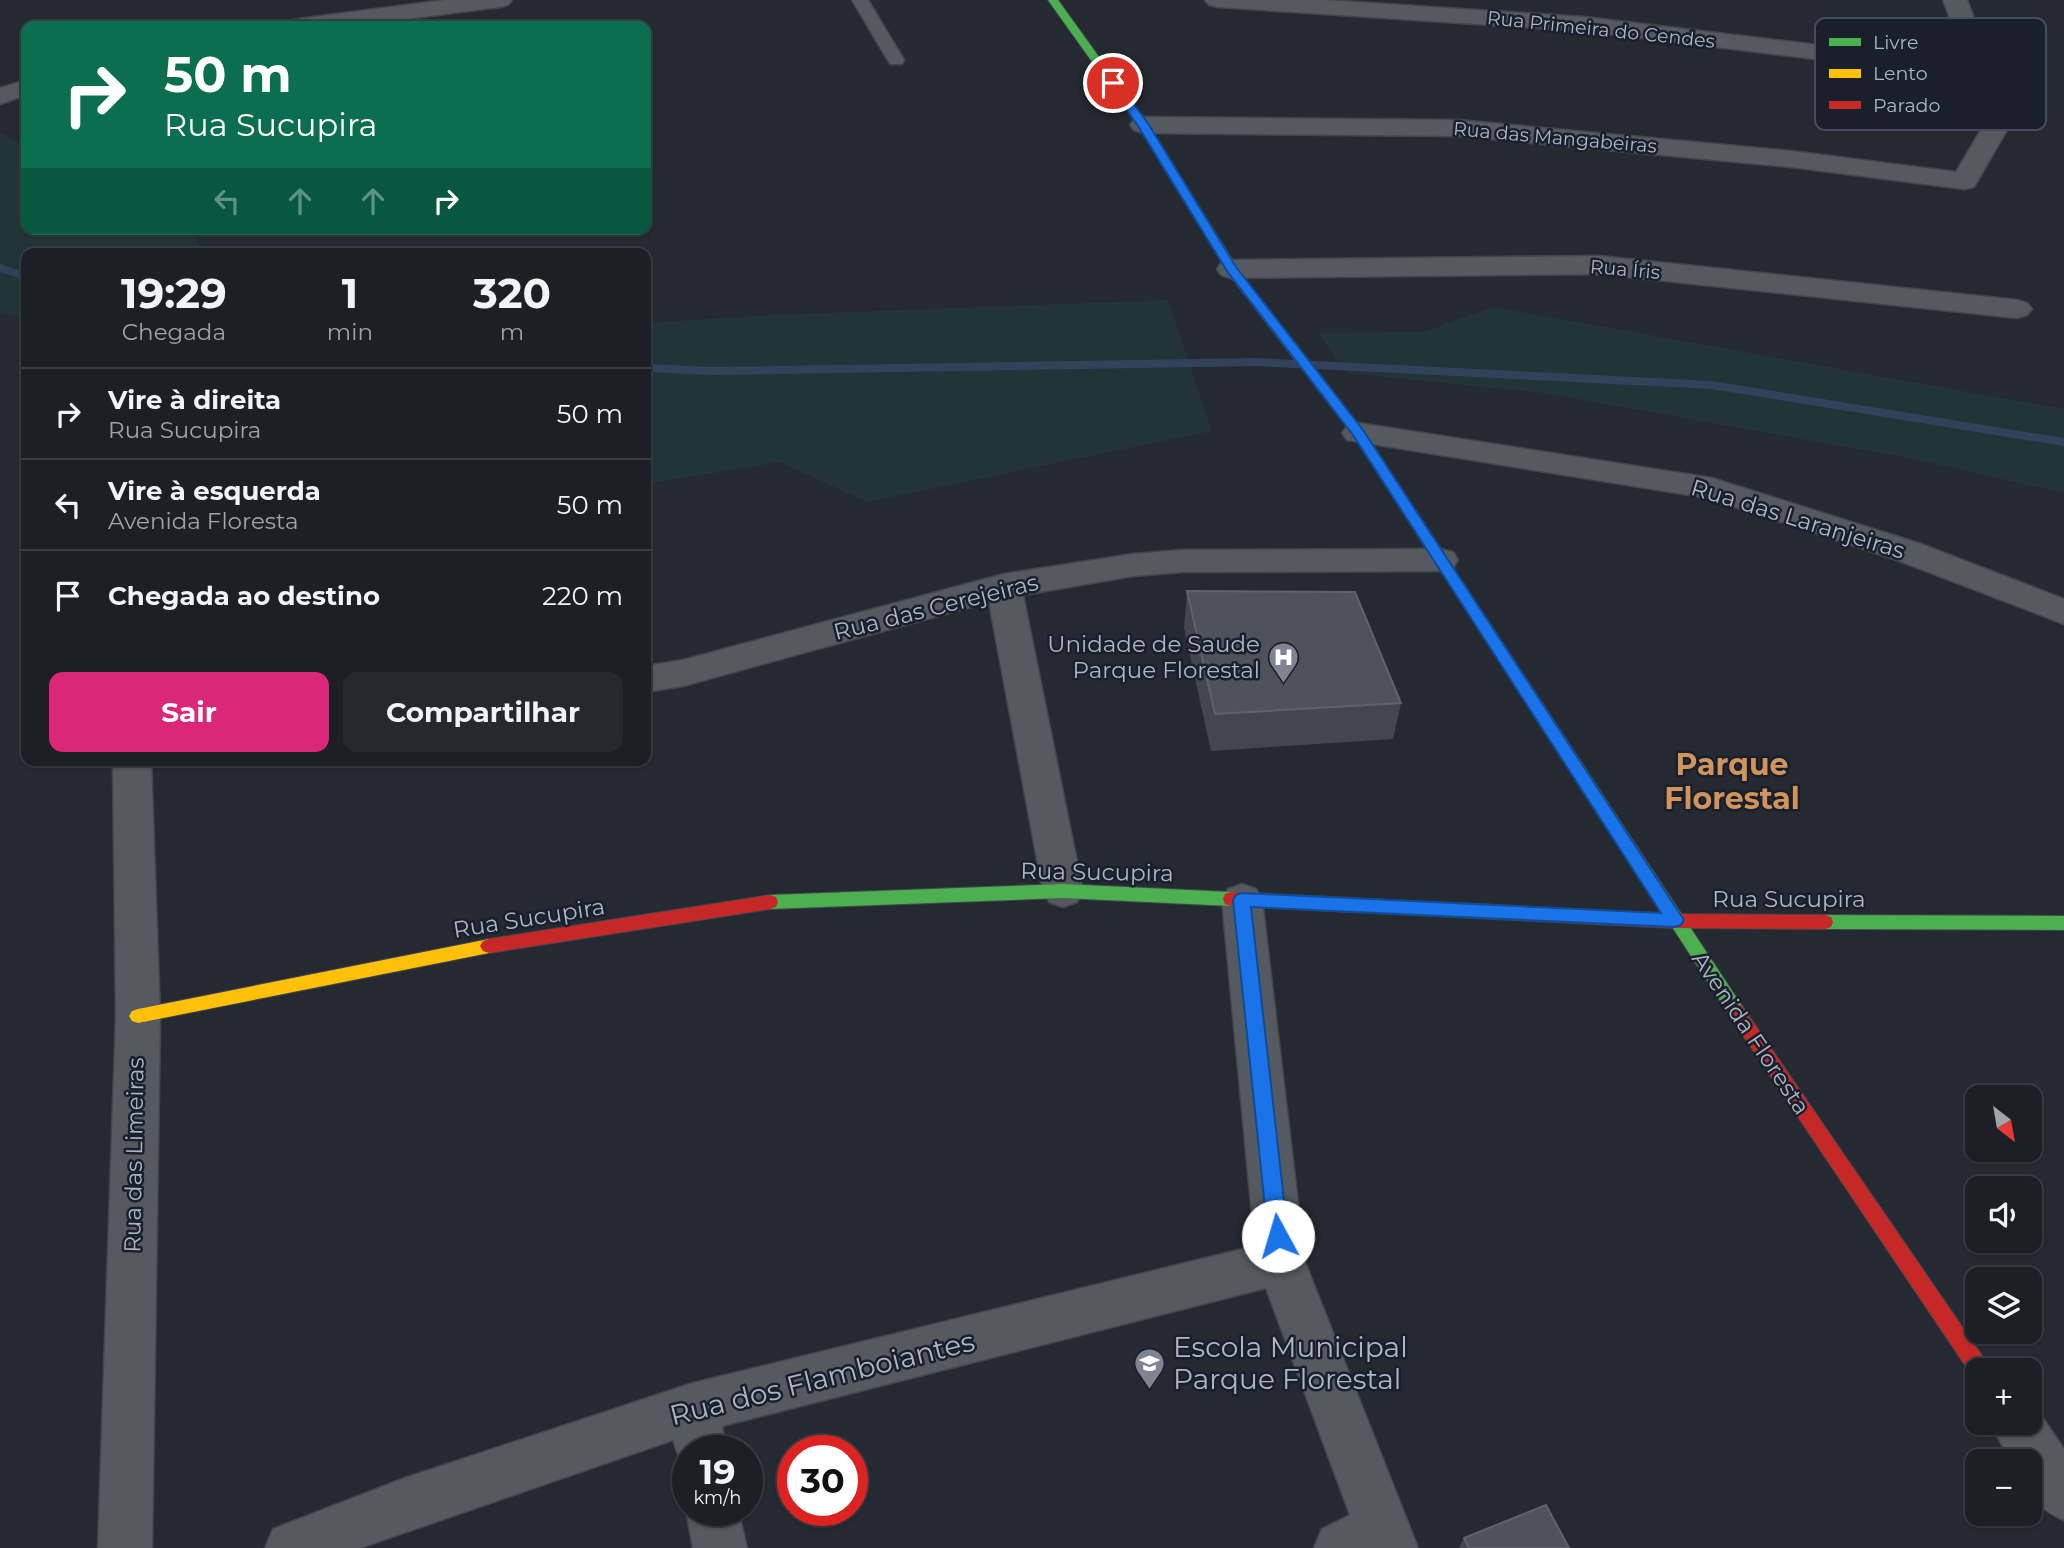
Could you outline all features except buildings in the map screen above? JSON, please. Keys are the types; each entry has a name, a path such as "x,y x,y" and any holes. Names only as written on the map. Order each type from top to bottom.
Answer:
{"street":[{"path":"337,21 500,0"},
{"name":"Avenida Floresta","path":"1053,0 1143,125 1231,269 1353,426 1675,920 1972,1358"},
{"path":"1955,0 1962,18"},
{"name":"Rua Primeira do Cendes","path":"1232,1 1584,24 1815,52"},
{"path":"1584,24 1611,6"},
{"path":"0,96 21,89"},
{"name":"Rua das Mangabeiras","path":"1143,125 1458,128 1791,159 1964,181 1994,130"},
{"name":"Rua Íris","path":"1231,269 1599,265 2017,309"},
{"name":"Rua das Laranjeiras","path":"1353,426 1712,488 1909,552 2064,612"},
{"name":"Rua das Cerejeiras","path":"651,678 683,673 1004,586 1133,565 1182,561 1441,560"},
{"path":"1004,586 1063,891"},
{"name":"Rua das Limeiras","path":"125,1548 138,1016 132,766"},
{"name":"Rua Sucupira","path":"138,1016 470,949 768,902 1063,891 1675,920 2064,923"},
{"path":"1242,900 1281,1262 1371,1541"},
{"name":"Rua dos Flamboiantes","path":"292,1548 405,1504 697,1430 1281,1262"},
{"path":"2024,1435 2064,1494"},
{"path":"715,1526 720,1548"}],"lane":[{"path":"860,0 896,60"}],"shaded area":[{"path":"0,133 21,144 21,235 196,235 200,248 21,248 21,317 0,313"},
{"path":"1168,300 1212,431 867,502 780,462 651,483 651,323 772,315"},
{"path":"1493,307 2064,409 2064,493 1909,458 1543,393 1346,373 1318,333 1424,332"}],"waterway":[{"path":"0,268 21,275"},
{"path":"651,368 712,371 1257,362 1712,385 2064,442"}],"traffic: fast":[{"path":"1053,0 1143,125 1237,277"},
{"path":"1433,548 1736,1011"},
{"path":"770,902 1063,891 1231,899"},
{"path":"1825,922 2064,923"}],"traffic: slow":[{"path":"1237,277 1358,433 1433,548"},
{"path":"138,1016 489,946"}],"traffic: jam":[{"path":"1231,899 1675,921 1825,922"},
{"path":"489,946 770,902"},
{"path":"1736,1011 1972,1358"}],"place":[{"name":"Unidade de Saude Parque Florestal","path":"1283,684"},
{"name":"Escola Municipal Parque Florestal","path":"1150,1390"}],"district":[{"name":"Parque Florestal","path":"1732,782"}],"route":[{"path":"1113,83 1143,125 1231,269 1349,419 1675,920 1242,900 1278,1236"}]}
